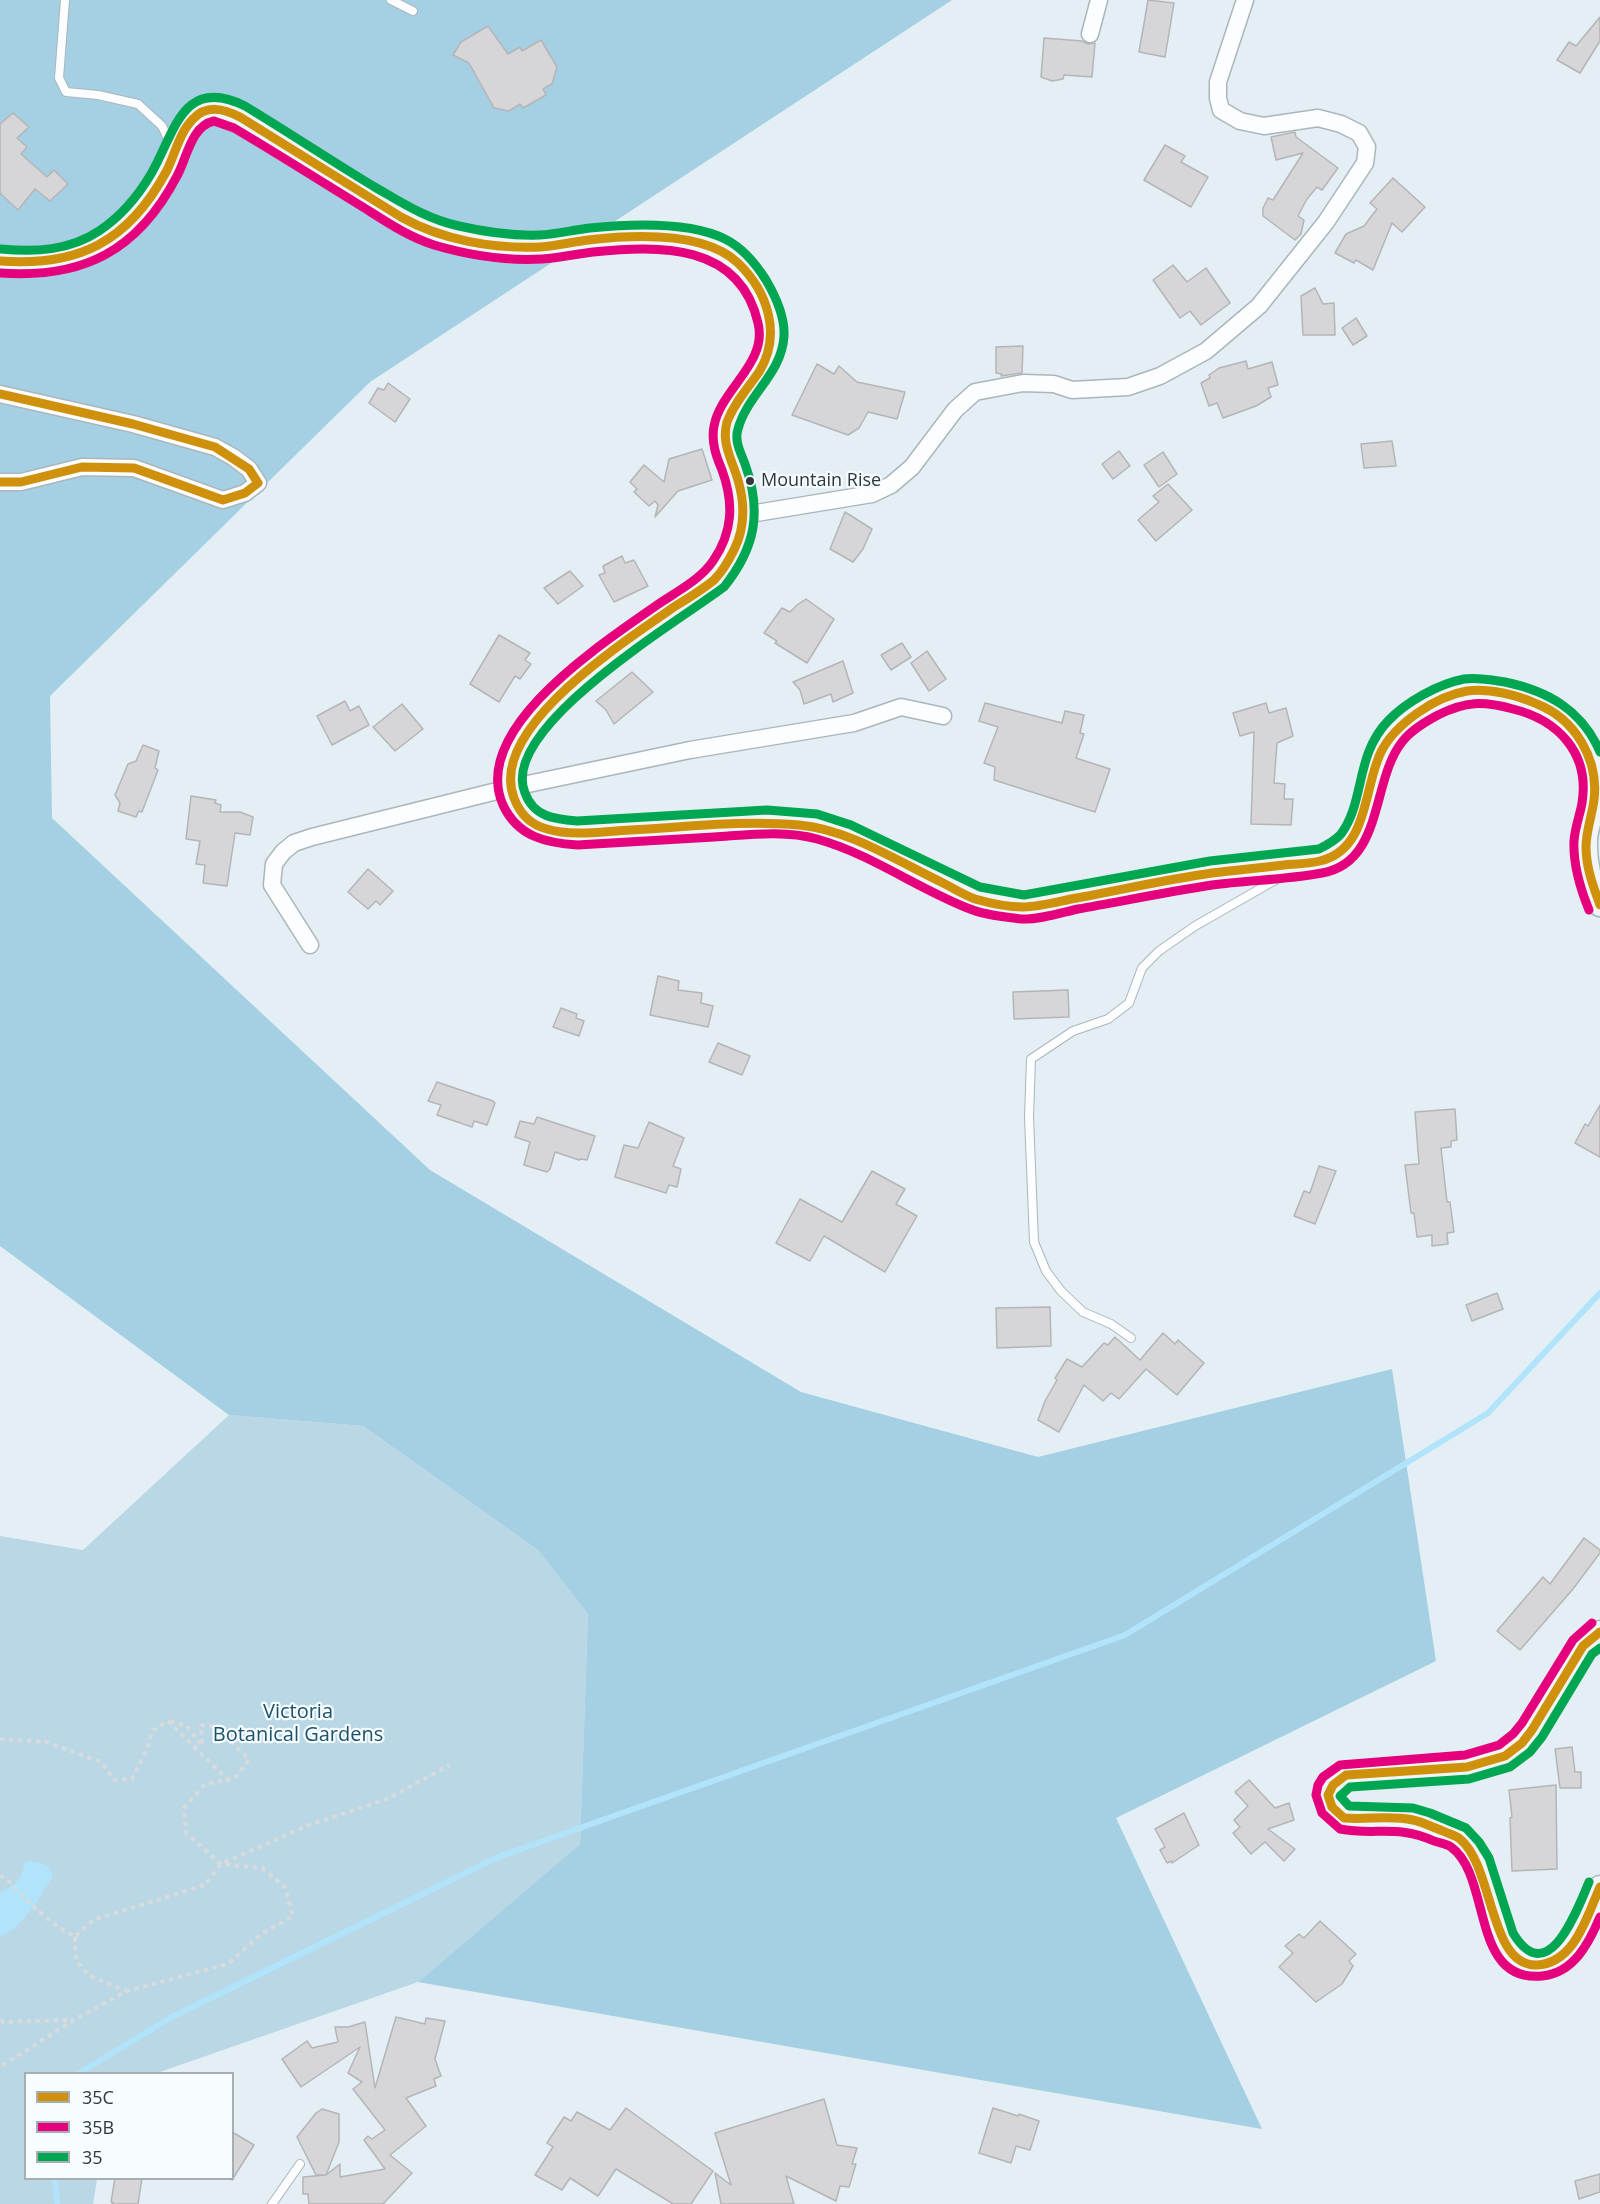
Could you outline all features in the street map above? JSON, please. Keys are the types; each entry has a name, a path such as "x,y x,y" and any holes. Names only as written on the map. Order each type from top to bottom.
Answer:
{"main road":[{"path":"0,261 19,263 70,257 92,249 117,234 137,214 154,191 188,124 194,117 215,108 231,113 404,218 430,231 460,240 541,247 591,240 676,238 707,244 730,256 747,274 760,293 766,305 772,335 765,363 733,410 726,425 724,438 743,497 744,516 732,558 716,578 576,680 526,732 510,766 509,788 523,816 549,831 588,832 768,822 815,826 846,836 976,899 1024,907 1212,873 1333,858 1350,844 1355,836 1379,757 1390,736 1414,714 1444,699 1468,691 1494,693 1542,706 1564,718 1576,730 1590,759 1595,781 1594,802 1586,837 1586,856 1594,891 1600,905"},
{"path":"1600,1632 1583,1646 1532,1730 1522,1743 1505,1756 1467,1767 1346,1775 1334,1781 1329,1789 1328,1800 1334,1811 1344,1818 1420,1821 1458,1837 1479,1864 1502,1937 1511,1953 1520,1961 1532,1965 1547,1965 1569,1949 1600,1887"}],"street":[{"path":"1090,34 1099,0"},
{"path":"744,516 872,494 891,485 912,467 955,410 975,392 1023,383 1054,384 1072,390 1128,387 1160,376 1206,351 1259,306 1326,222 1365,163 1367,147 1359,133 1341,124 1317,118 1264,126 1240,121 1221,110 1218,82 1245,0"},
{"path":"0,394 133,424 215,447 249,469 258,483 245,493 223,500 134,468 82,467 21,482 0,482"},
{"path":"310,945 272,885 274,864 282,852 294,843 509,788 690,750 854,723 901,707 943,716"}],"lane":[{"path":"65,0 59,78 66,92 98,95 138,104 162,126 175,153"},
{"path":"391,0 413,11"},
{"path":"1131,1338 1111,1324 1083,1312 1061,1291 1046,1271 1034,1242 1029,1118 1031,1059 1073,1031 1108,1019 1130,1003 1142,968 1159,951 1196,926 1307,862"},
{"path":"272,2204 300,2164"}],"path":[{"path":"168,1721 228,1780"},
{"path":"0,1739 46,1742 101,1762 114,1780 132,1779 152,1731 168,1721 186,1726 202,1746 201,1725 216,1727 249,1759 237,1776 205,1784 184,1808 186,1833 221,1864 262,1868 285,1887 293,1916 260,1935 228,1964 127,1990 74,2020 0,2067"},
{"path":"127,1990 90,1976 76,1961 75,1937 93,1920 205,1885 221,1864 309,1825 387,1799 450,1765"},
{"path":"0,1876 6,1878 34,1909 54,1925 75,1937"},
{"path":"0,2020 4,2022 74,2020"}],"green space":[{"name":"Victoria Botanical Gardens","path":"229,1415 363,1426 538,1550 588,1614 580,1844 418,1982 160,2072 24,2072 24,2180 97,2180 93,2204 0,2204 0,1536 83,1550"}],"shaded area":[{"path":"0,0 952,0 370,382 50,696 52,818 430,1170 801,1392 1038,1457 1392,1369 1436,1661 1116,1818 1262,2129 418,1982 580,1844 588,1614 538,1550 363,1426 229,1415 0,1246"},
{"path":"29,1861 44,1864 53,1875 23,1920 15,1928 0,1936 0,1892 17,1881 24,1868 24,1863"}],"building":[{"path":"1148,0 1174,3 1165,57 1139,52"},
{"path":"1600,17 1600,41 1580,73 1557,60 1569,42 1576,46"},
{"path":"488,26 508,54 520,47 522,51 541,40 557,67 552,84 543,89 546,95 523,108 520,104 509,111 494,108 469,63 453,55 461,42"},
{"path":"1044,38 1095,43 1092,77 1064,75 1063,79 1052,81 1041,77"},
{"path":"13,113 29,127 17,138 27,147 21,154 47,177 54,170 68,184 50,201 35,189 18,210 0,193 0,124"},
{"path":"1295,132 1296,137 1338,168 1322,190 1317,187 1307,199 1298,216 1304,220 1301,234 1295,240 1263,216 1263,208 1268,198 1273,200 1303,153 1276,160 1271,137"},
{"path":"1165,145 1185,156 1181,162 1208,177 1191,207 1144,180"},
{"path":"1393,178 1425,207 1402,232 1392,223 1373,270 1356,260 1354,263 1335,253 1346,234 1364,226 1377,209 1370,203"},
{"path":"1173,265 1187,282 1206,268 1230,303 1201,325 1190,311 1180,318 1153,280"},
{"path":"1315,288 1323,304 1334,303 1335,335 1303,335 1301,296"},
{"path":"1356,318 1367,336 1353,345 1342,328"},
{"path":"1023,346 1022,373 1001,376 1002,374 996,373 996,347"},
{"path":"1246,361 1248,369 1272,362 1278,385 1268,388 1271,397 1256,406 1223,418 1217,403 1209,406 1201,383 1210,378 1209,375 1219,368"},
{"path":"817,364 834,374 839,366 857,382 905,392 897,419 868,412 859,428 848,435 792,415"},
{"path":"388,383 410,399 395,422 369,403 378,388 384,390"},
{"path":"1392,441 1396,466 1364,468 1361,444"},
{"path":"702,449 712,480 678,491 655,517 658,505 655,501 649,506 634,492 637,489 630,482 644,465 664,482 669,459"},
{"path":"1119,451 1130,466 1113,479 1102,464"},
{"path":"1163,452 1177,474 1159,487 1144,465"},
{"path":"1168,484 1192,510 1156,541 1138,520 1159,502 1153,496"},
{"path":"845,512 872,529 863,549 853,562 830,549"},
{"path":"622,556 625,563 634,560 648,586 614,602 599,575 605,573 603,566"},
{"path":"570,571 583,586 558,604 544,588"},
{"path":"806,599 834,619 807,663 775,643 777,641 764,633 782,608 790,612"},
{"path":"499,635 530,653 525,660 531,664 520,679 515,676 499,702 470,684"},
{"path":"902,643 911,657 891,670 881,655"},
{"path":"927,651 946,679 929,691 911,663"},
{"path":"843,661 853,693 833,702 831,694 804,704 800,690 793,682"},
{"path":"632,672 653,692 614,724 606,710 596,701"},
{"path":"345,701 350,711 359,706 369,725 332,745 317,716"},
{"path":"985,703 1062,723 1065,711 1084,715 1080,733 1084,734 1076,758 1110,769 1095,812 994,780 995,767 984,763 998,727 979,721"},
{"path":"1266,703 1269,713 1286,708 1293,736 1277,743 1274,783 1285,784 1284,799 1293,799 1291,825 1251,824 1254,732 1240,736 1233,713"},
{"path":"402,704 423,729 395,751 373,727"},
{"path":"143,745 159,751 155,768 158,770 142,812 139,811 136,817 118,811 120,803 115,795 128,764 136,761"},
{"path":"191,796 216,800 215,803 221,805 220,812 240,812 253,817 250,835 235,833 227,886 203,883 205,865 196,864 200,841 186,839"},
{"path":"368,869 393,891 380,905 376,901 368,909 348,892"},
{"path":"658,976 679,981 678,990 702,993 701,1003 713,1006 708,1027 650,1015"},
{"path":"1068,990 1069,1017 1014,1019 1013,992"},
{"path":"561,1008 577,1014 576,1018 584,1021 579,1036 553,1027"},
{"path":"718,1043 750,1056 742,1075 709,1062"},
{"path":"437,1082 493,1101 495,1103 487,1125 474,1121 472,1127 437,1115 441,1105 428,1101"},
{"path":"1600,1105 1600,1157 1575,1143 1585,1124 1588,1126"},
{"path":"1455,1109 1457,1140 1451,1141 1451,1147 1441,1148 1447,1202 1450,1202 1454,1232 1447,1233 1448,1244 1432,1246 1432,1235 1417,1237 1414,1213 1411,1213 1405,1165 1419,1164 1415,1112"},
{"path":"537,1117 595,1136 587,1160 579,1160 555,1152 547,1172 524,1165 530,1142 515,1137 520,1121 534,1124"},
{"path":"649,1122 684,1138 673,1166 681,1169 677,1187 669,1185 666,1193 615,1177 624,1145 638,1148"},
{"path":"1319,1166 1336,1171 1315,1224 1294,1216 1304,1191 1310,1193"},
{"path":"872,1171 905,1189 896,1204 917,1216 885,1272 824,1236 810,1261 776,1243 800,1199 842,1222"},
{"path":"1497,1293 1503,1309 1472,1321 1466,1305"},
{"path":"1050,1307 1051,1346 997,1348 996,1308"},
{"path":"1163,1333 1175,1344 1178,1340 1204,1363 1177,1395 1146,1369 1119,1399 1111,1393 1103,1401 1084,1385 1059,1432 1038,1420 1045,1401 1057,1380 1055,1378 1067,1359 1082,1367 1104,1343 1108,1345 1115,1337 1140,1360"},
{"path":"1584,1538 1600,1550 1600,1553 1573,1589 1520,1650 1497,1631 1543,1577 1550,1584"},
{"path":"1572,1747 1575,1772 1581,1772 1581,1788 1560,1788 1555,1749"},
{"path":"1249,1780 1275,1808 1289,1803 1294,1820 1268,1829 1295,1849 1284,1861 1265,1842 1251,1854 1233,1833 1240,1827 1234,1820 1248,1806 1235,1792"},
{"path":"1556,1785 1557,1869 1512,1871 1510,1818 1512,1817 1509,1790"},
{"path":"1184,1813 1199,1845 1172,1863 1172,1861 1167,1863 1160,1850 1165,1847 1155,1829"},
{"path":"1320,1921 1356,1954 1349,1961 1353,1966 1342,1984 1316,2002 1279,1967 1293,1953 1285,1946 1299,1934 1304,1938"},
{"path":"396,2017 425,2024 426,2018 445,2021 435,2059 441,2076 434,2079 436,2086 406,2098 426,2126 390,2155 412,2173 383,2204 309,2204 308,2194 303,2194 303,2177 326,2175 340,2164 340,2177 385,2169 364,2140 368,2136 372,2139 385,2130 353,2089 362,2082 348,2073 360,2047 301,2087 282,2059 307,2041 312,2048 338,2042 335,2027 348,2027 365,2022 375,2088"},
{"path":"824,2099 837,2145 857,2148 852,2164 856,2164 849,2187 840,2186 836,2201 786,2176 794,2204 721,2204 715,2173 731,2185 715,2133"},
{"path":"626,2108 713,2171 691,2204 673,2204 616,2169 598,2196 570,2178 562,2190 535,2175 553,2147 547,2143 564,2117 571,2121 577,2112 610,2130"},
{"path":"993,2108 1039,2121 1030,2150 1016,2146 1011,2163 979,2153"},
{"path":"322,2109 339,2114 339,2142 326,2175 316,2175 297,2137 316,2113"},
{"path":"234,2133 254,2145 234,2177"},
{"path":"1600,2174 1600,2192 1579,2199 1575,2181"},
{"path":"115,2180 142,2180 138,2204 112,2204"}],"waterway":[{"path":"81,2072 170,2018 498,1857 1125,1635 1488,1413 1600,1293"},
{"path":"55,2180 57,2204"}],"transit line":[{"name":"35","path":"1,249 52,249 76,243 99,231 128,206 146,182 183,113 194,103 207,98 224,98 245,106 394,198 447,223 489,232 530,235 623,226 677,227 694,229 725,239 748,257 766,280 776,300 783,322 784,336 777,362 742,417 737,433 738,447 745,464 753,497 753,528 749,543 743,558 724,587 598,678 564,708 538,738 524,767 525,793 539,812 553,818 577,821 767,810 817,814 851,825 980,887 1024,895 1210,861 1319,849 1339,836 1349,821 1365,763 1377,734 1404,707 1423,695 1454,681 1474,678 1505,682 1549,697 1562,705 1584,725 1600,752"},
{"name":"35C","path":"0,261 28,262 77,254 117,233 151,196 166,172 188,125 198,114 216,109 240,117 401,217 433,232 468,241 522,247 625,237 687,240 724,253 738,263 748,274 764,300 770,329 770,343 766,358 759,372 733,408 727,422 726,444 742,498 743,516 738,542 728,562 714,580 595,664 540,716 521,743 511,771 514,798 519,809 536,825 557,831 578,833 736,824 799,825 836,833 854,840 975,899 1012,906 1038,906 1196,875 1315,862 1336,854 1348,844 1356,831 1375,767 1381,752 1396,731 1418,713 1442,699 1467,691 1484,690 1521,698 1551,711 1563,720 1582,742 1593,770 1595,785 1586,854 1590,876 1600,905"},
{"name":"35B","path":"0,273 30,274 82,265 105,255 126,241 145,224 162,202 200,129 214,121 234,128 391,224 434,245 488,257 515,259 548,258 618,250 669,250 694,255 715,264 734,277 748,297 758,323 759,337 750,363 725,400 714,426 715,449 726,482 730,506 725,539 708,568 576,664 523,718 505,746 498,776 503,805 509,816 534,836 544,840 578,845 752,834 804,836 856,853 932,892 976,911 1021,919 1050,916 1212,885 1322,873 1342,866 1356,853 1366,837 1392,758 1402,742 1423,723 1448,710 1466,705 1483,704 1513,709 1544,721 1557,730 1576,754 1583,785 1574,850 1580,885 1589,910"},
{"name":"35C","path":"0,394 133,424 215,447 249,469 258,483 245,493 223,500 134,468 82,467 21,482 0,482"},
{"name":"35B","path":"1592,1623 1573,1640 1522,1723 1499,1745 1465,1755 1340,1765 1323,1777 1316,1795 1322,1813 1340,1829 1408,1833 1451,1847 1464,1861 1472,1880 1492,1946 1503,1963 1519,1974 1542,1976 1553,1974 1572,1963 1591,1937 1600,1917"},
{"name":"35C","path":"1600,1632 1583,1646 1532,1730 1522,1743 1505,1756 1467,1767 1346,1775 1333,1785 1328,1795 1332,1807 1344,1818 1413,1820 1460,1839 1471,1853 1480,1871 1501,1933 1510,1950 1521,1961 1537,1965 1561,1956 1578,1936 1600,1887"},
{"name":"35","path":"1589,1882 1560,1940 1549,1950 1538,1953 1526,1949 1513,1933 1489,1858 1466,1828 1413,1808 1349,1806 1340,1796 1350,1787 1469,1779 1510,1767 1530,1752 1542,1737 1592,1654 1600,1648"}],"place":[{"name":"Mountain Rise","path":"750,481"}]}
